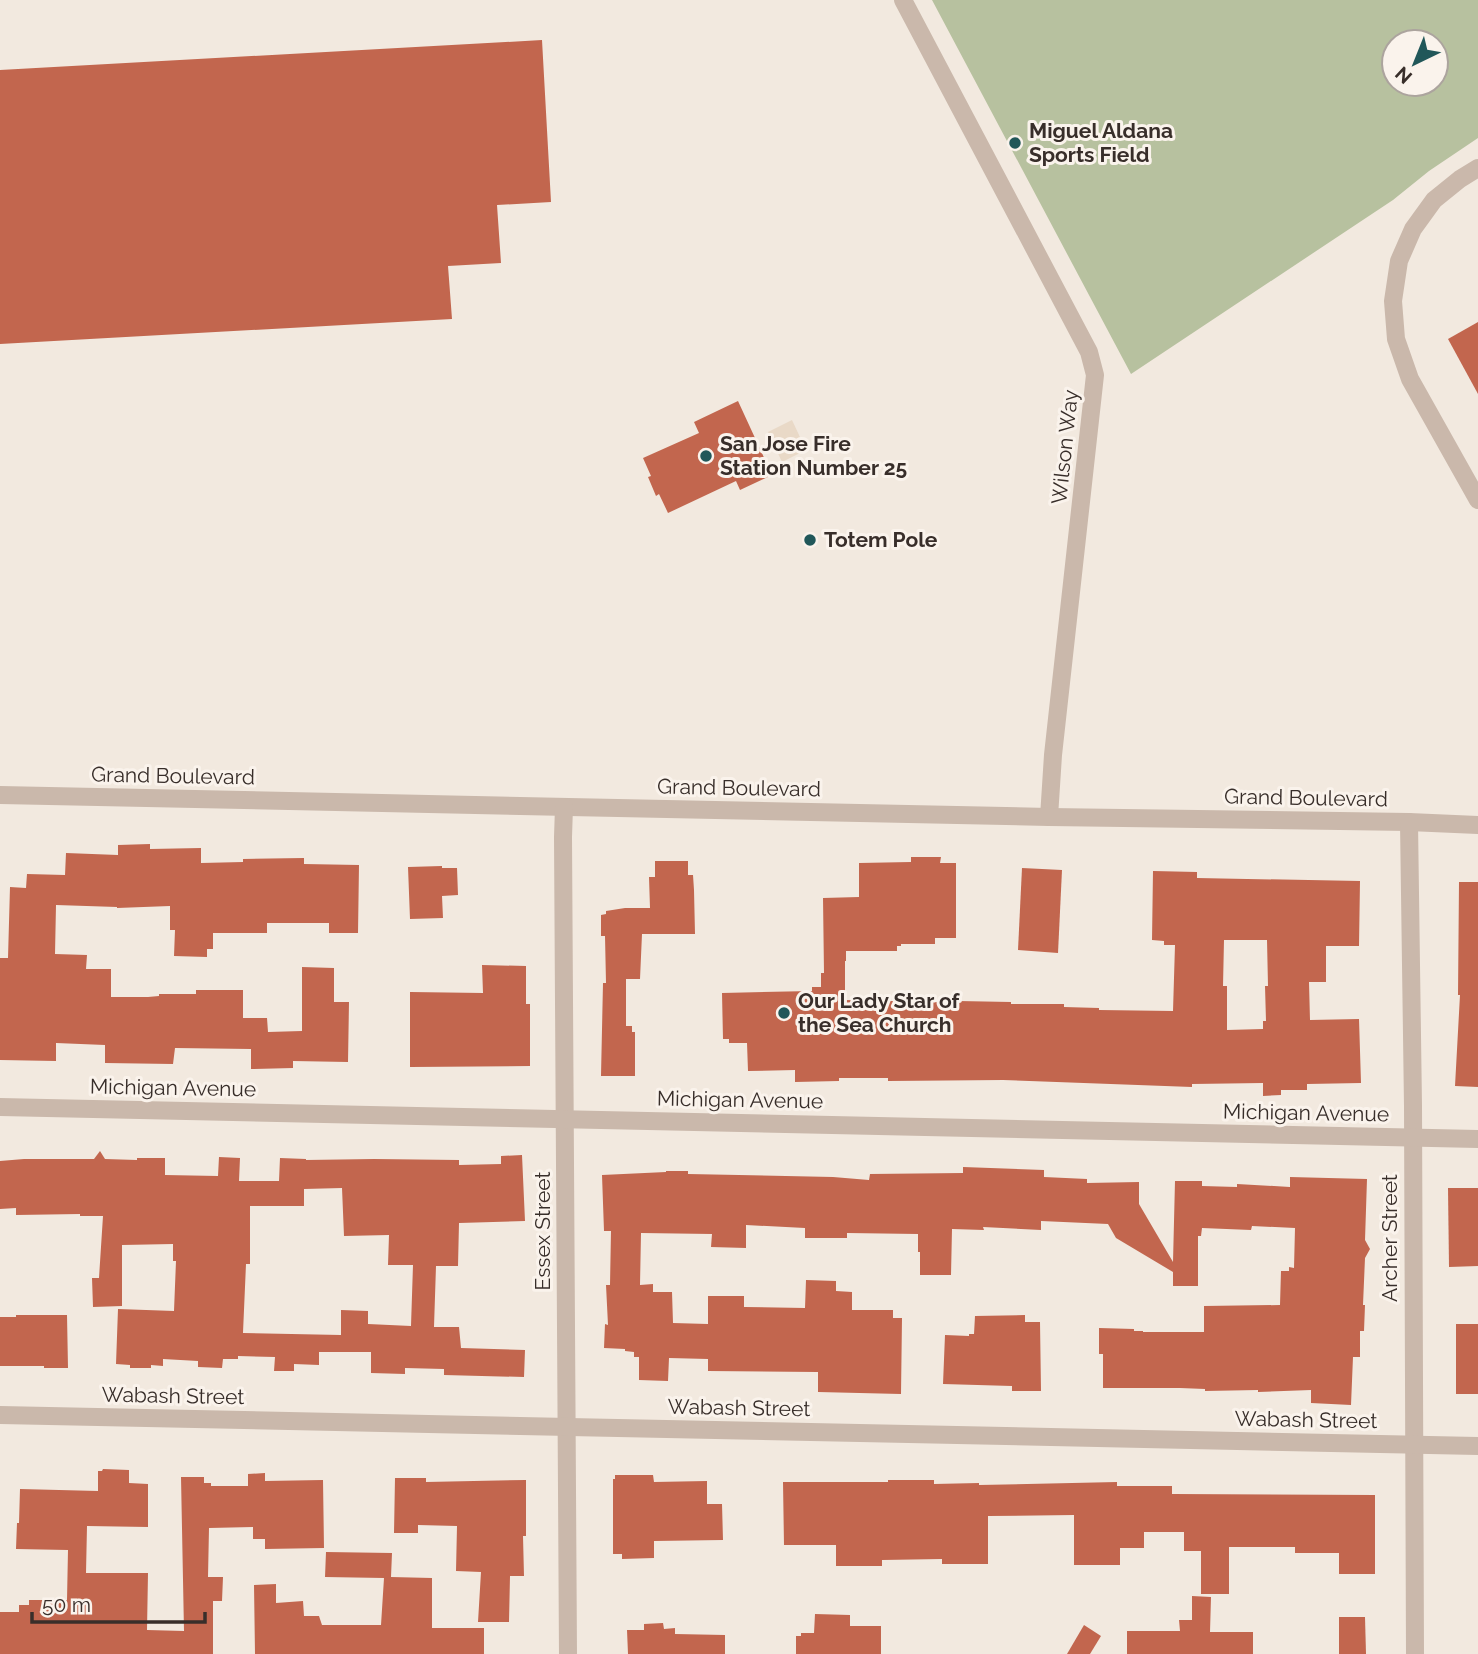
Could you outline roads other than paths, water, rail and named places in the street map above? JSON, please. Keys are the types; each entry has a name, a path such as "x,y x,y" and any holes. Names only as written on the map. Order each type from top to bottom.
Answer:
{"street":[{"name":"Wilson Way","path":"904,0 1089,352 1095,375 1053,755 1049,817"},
{"path":"1478,168 1434,200 1413,229 1399,261 1393,301 1396,339 1410,379 1478,500"},
{"name":"Grand Boulevard","path":"0,795 1478,825"},
{"name":"Essex Street","path":"564,807 568,1654"},
{"name":"Archer Street","path":"1409,822 1415,1654"},
{"name":"Michigan Avenue","path":"0,1107 1478,1139"},
{"name":"Wabash Street","path":"0,1415 1478,1446"}],"place":[{"name":"Miguel Aldana Sports Field","path":"1015,143"},
{"name":"San Jose Fire Station Number 25","path":"706,456"},
{"name":"Totem Pole","path":"810,540"},
{"name":"Our Lady Star of the Sea Church","path":"784,1013"}]}
